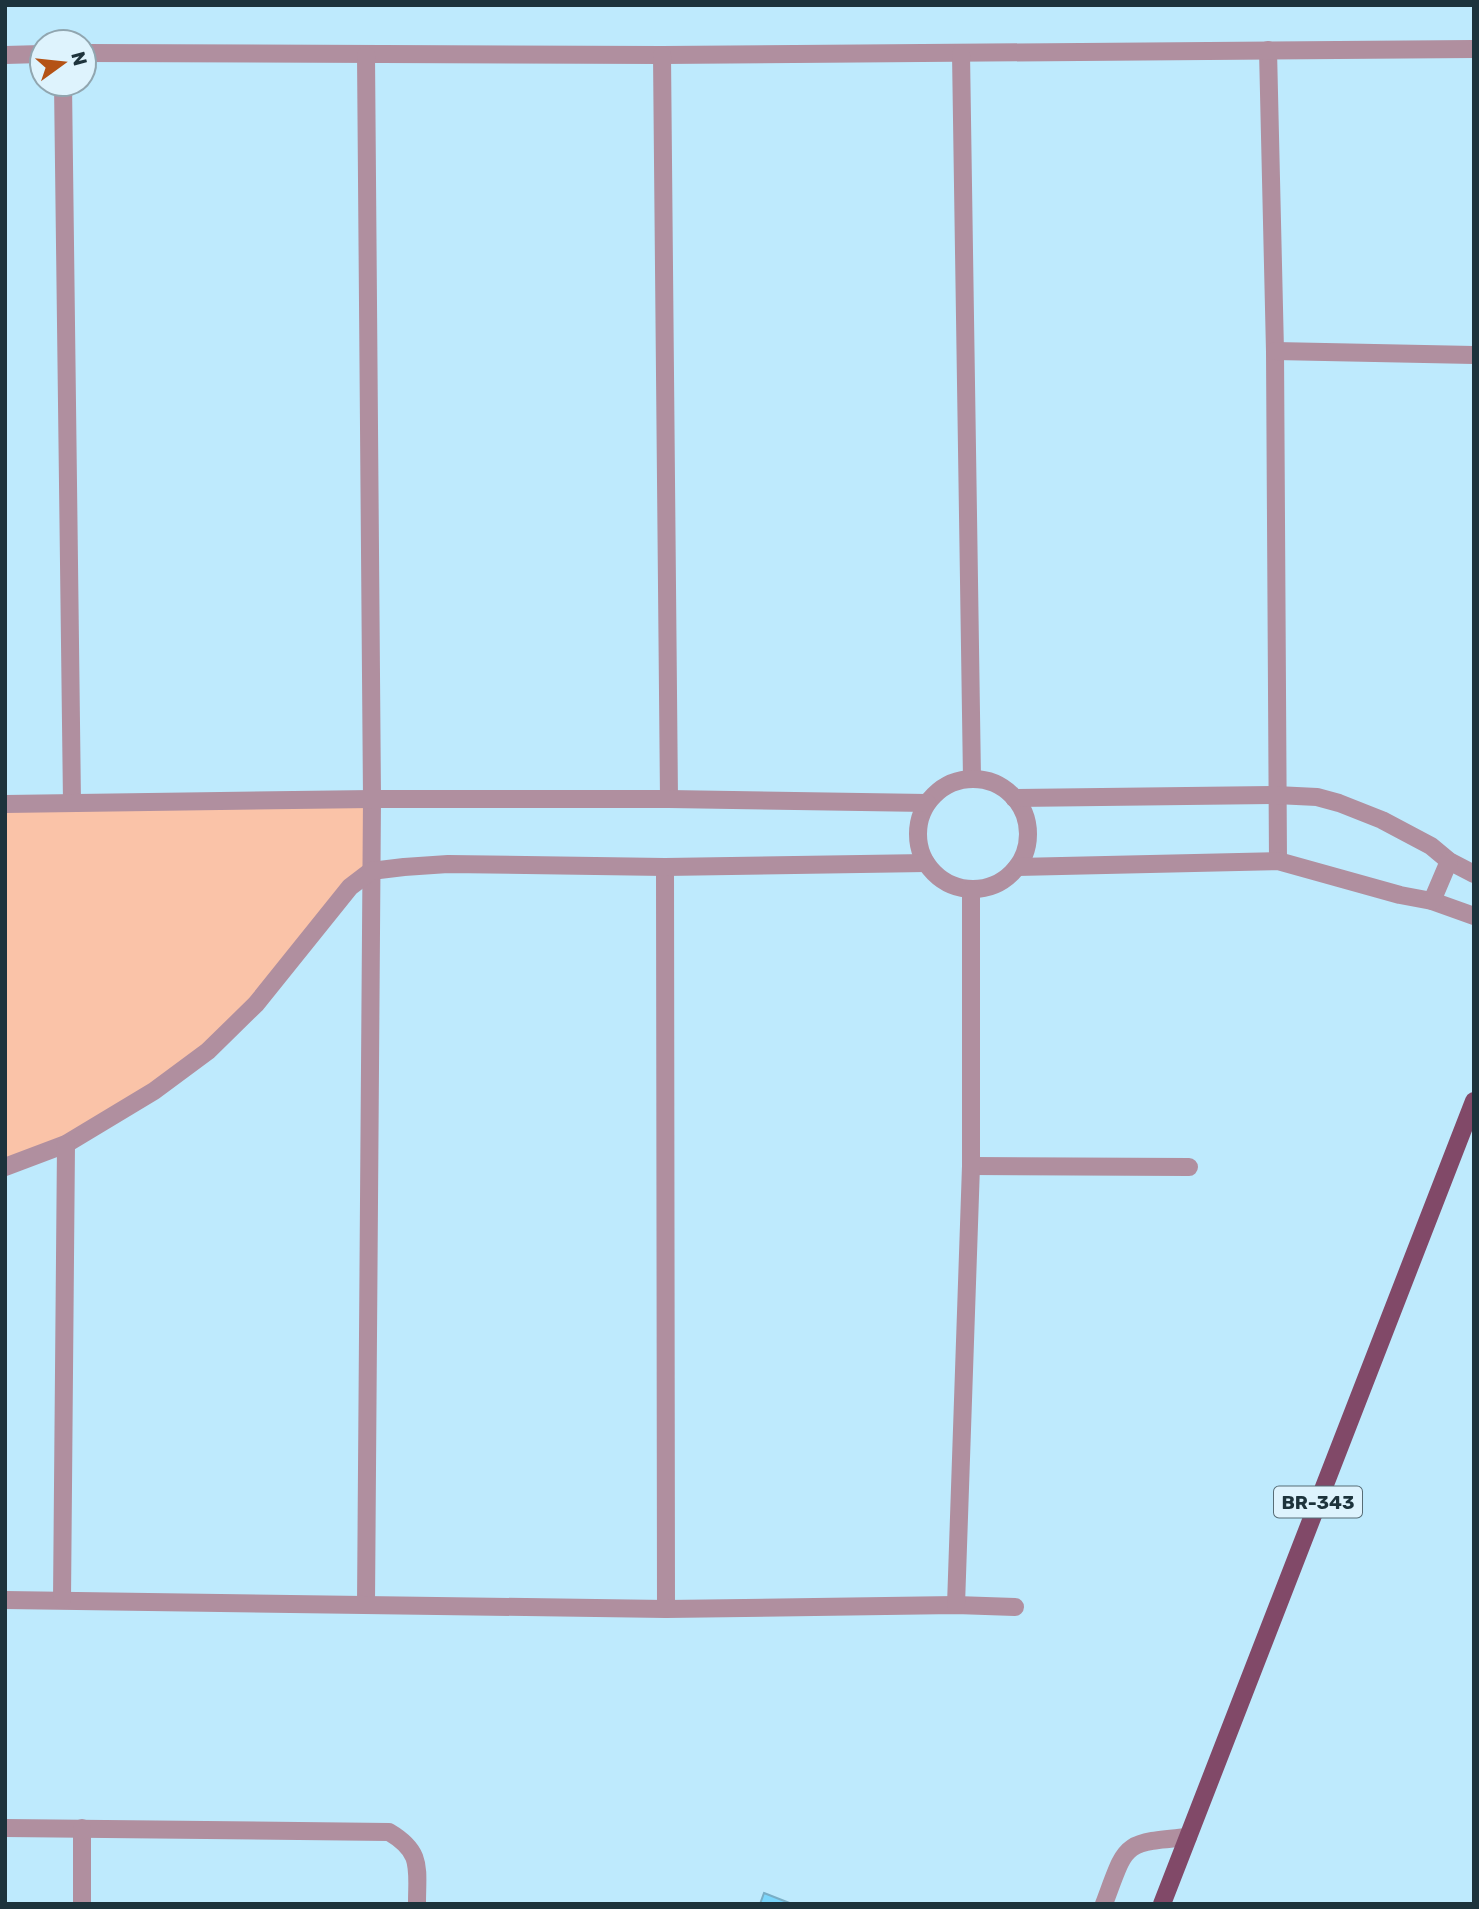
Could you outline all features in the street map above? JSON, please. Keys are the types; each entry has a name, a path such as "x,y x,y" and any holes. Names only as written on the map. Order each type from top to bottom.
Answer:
{"main road":[{"name":"BR-343","path":"1162,1904 1474,1101"}],"street":[{"path":"98,53 662,55 1474,49"},
{"path":"1268,50 1275,351 1278,862"},
{"path":"961,53 972,779"},
{"path":"5,55 28,54"},
{"path":"366,55 372,799 366,1604"},
{"path":"662,55 669,799"},
{"path":"63,98 72,803"},
{"path":"1275,351 1474,355"},
{"path":"972,779 995,784 1014,798 1021,808 1028,832 1023,857 1017,867 997,884 971,890 957,887 945,882 926,863 919,848 920,817 936,793 959,780 972,779"},
{"path":"1014,798 1276,794 1317,797 1339,803 1394,827 1431,846 1474,874"},
{"path":"5,804 372,799 669,799 927,803"},
{"path":"1432,901 1449,860"},
{"path":"1017,867 1278,862 1432,901 1474,916"},
{"path":"5,1167 66,1144 154,1091 208,1051 256,1004 350,887 371,872 448,864 665,867 926,863"},
{"path":"665,867 666,1609"},
{"path":"956,1605 971,1166 971,890"},
{"path":"62,1600 66,1144"},
{"path":"971,1166 1189,1167"},
{"path":"5,1600 666,1609 956,1605 1015,1607"},
{"path":"5,1828 389,1832 405,1841 416,1858 417,1904"},
{"path":"82,1828 82,1904"},
{"path":"1104,1904 1122,1856 1133,1846 1147,1841 1188,1837"}],"shaded area":[{"path":"372,799 371,871 256,1004 154,1091 5,1167 5,804"}],"building":[{"path":"764,1893 792,1904 760,1904"}]}
